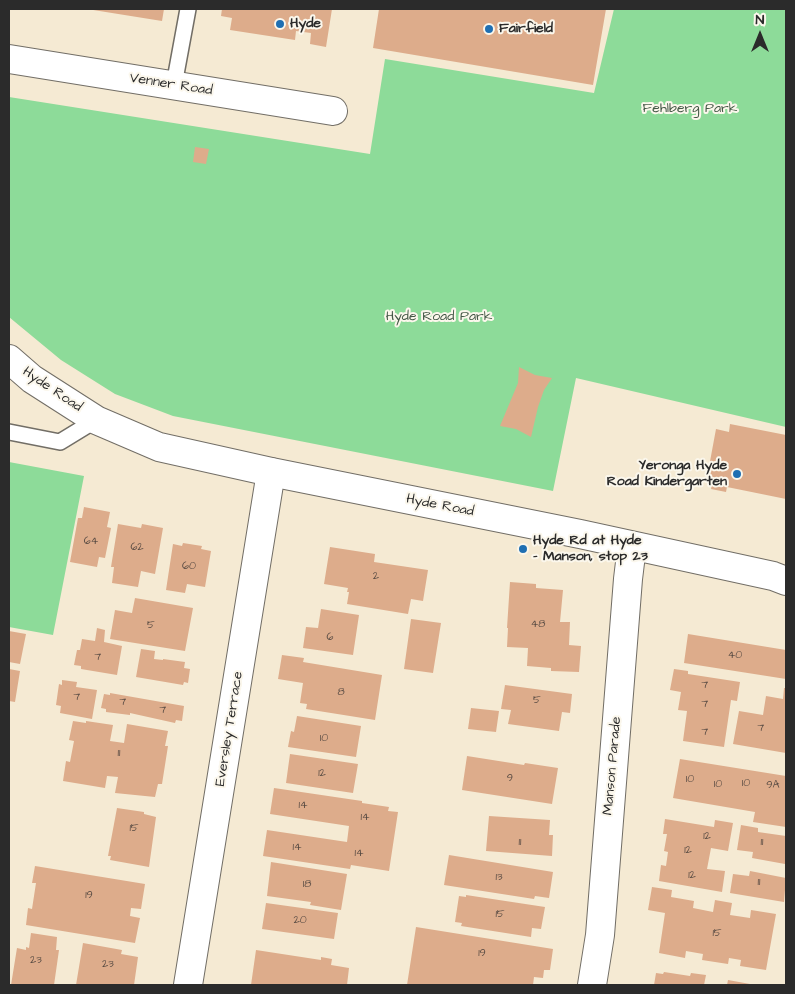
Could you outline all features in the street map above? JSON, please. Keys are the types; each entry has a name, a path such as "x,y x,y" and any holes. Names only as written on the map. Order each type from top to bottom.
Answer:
{"street":[{"name":"Venner Road","path":"9,59 333,110"},
{"name":"Hyde Road","path":"9,359 32,379 96,420 159,447 271,472 580,534 773,576 786,581"},
{"name":"Eversley Terrace","path":"188,985 271,472"},
{"name":"Manson Parade","path":"592,985 600,935 632,546"}],"lane":[{"path":"174,85 188,9"},
{"name":"Hyde Road","path":"9,432 60,442 96,420"}],"green space":[{"name":"Hyde Road Park","path":"614,9 786,9 786,427 576,378 553,491 173,416 115,394 61,360 9,317 9,97 370,154 385,59 594,93"},
{"path":"9,462 84,476 53,635 9,627"}],"building":[{"path":"87,9 164,9 162,21"},
{"name":"Hyde","path":"222,9 332,9 326,47 310,44 311,33 296,31 295,40 230,30 232,18 221,16"},
{"name":"Fairfield","path":"379,9 606,9 593,85 373,48"},
{"path":"195,147 209,149 206,164 193,162"},
{"path":"519,367 535,375 552,378 544,390 531,437 516,429 500,426 518,383"},
{"path":"730,424 786,435 786,499 727,487 726,492 711,489 712,484 706,483 716,429 729,432"},
{"path":"84,507 110,512 107,527 111,528 105,558 99,557 97,567 70,562 78,518 82,518"},
{"path":"118,524 141,528 142,524 163,528 155,574 141,571 138,587 112,583 114,567 111,567"},
{"path":"183,543 202,546 201,549 211,551 205,587 187,584 185,593 166,590 173,544 182,546"},
{"path":"330,547 375,554 374,562 428,570 423,601 411,599 408,614 347,604 348,588 324,584"},
{"path":"510,582 536,584 536,588 563,590 560,622 570,622 569,645 581,646 579,672 551,671 551,668 527,666 528,648 507,647"},
{"path":"135,598 193,608 185,651 110,639 115,610 132,613"},
{"path":"321,609 359,615 353,655 303,648 306,627 318,628"},
{"path":"411,619 441,623 433,673 404,669"},
{"path":"97,628 105,630 104,642 122,646 117,675 81,669 81,666 74,665 77,650 80,650 82,639 95,641"},
{"path":"9,631 26,634 20,664 9,662"},
{"path":"688,634 786,650 786,679 684,663"},
{"path":"141,649 155,651 154,659 185,662 184,668 190,669 188,683 184,682 183,685 136,677"},
{"path":"282,655 304,658 303,662 382,675 375,720 306,709 307,704 300,703 303,683 278,679"},
{"path":"9,669 20,671 15,702 9,701"},
{"path":"674,669 688,671 688,674 740,682 737,701 731,700 724,747 683,741 687,711 678,710 681,692 670,690"},
{"path":"62,680 77,682 76,687 97,690 92,719 60,713 61,706 56,705 59,684 62,685"},
{"path":"505,685 572,694 570,713 562,712 559,731 508,724 511,710 501,709"},
{"path":"784,688 786,688 786,753 733,744 739,711 763,715 766,696 783,699"},
{"path":"110,693 184,706 182,721 176,720 175,723 130,713 130,715 106,712 106,709 101,708 104,694 110,695"},
{"path":"471,708 499,711 496,732 468,729"},
{"path":"297,716 361,726 356,757 288,747 291,731 294,732"},
{"path":"73,721 113,725 110,741 124,743 127,724 168,731 165,746 168,746 162,784 158,784 155,797 115,793 118,777 107,776 105,788 63,781 66,761 70,762 74,741 69,740"},
{"path":"290,754 358,764 353,793 286,783"},
{"path":"467,756 558,768 552,804 462,790"},
{"path":"680,759 786,776 786,827 753,822 755,812 673,798"},
{"path":"274,788 362,801 362,803 389,807 388,811 398,812 389,871 351,865 350,869 263,856 267,830 347,842 349,826 270,814"},
{"path":"117,808 144,812 144,814 156,817 149,867 110,860 111,856 108,856"},
{"path":"489,816 550,820 549,835 553,835 552,856 486,851"},
{"path":"665,819 714,827 715,820 733,823 728,851 711,848 707,869 725,871 722,892 659,881 661,865 666,866 668,852 664,851 667,834 663,834"},
{"path":"741,825 758,828 758,832 786,836 785,864 752,858 753,852 737,850"},
{"path":"449,855 553,872 549,898 535,896 534,899 444,885"},
{"path":"271,862 347,874 341,910 310,905 311,902 267,896"},
{"path":"35,866 145,884 141,909 131,908 130,916 140,918 135,943 26,925 28,908 32,909 36,883 32,883"},
{"path":"750,871 786,878 784,902 730,893 733,874 749,876"},
{"path":"652,887 672,890 671,897 694,901 693,908 713,912 715,900 732,903 730,915 750,918 751,910 776,914 766,970 740,966 741,960 729,958 728,964 702,960 703,954 686,951 685,958 659,953 665,913 648,910"},
{"path":"466,895 545,907 541,929 532,928 531,937 461,926 462,923 455,922 459,896 466,897"},
{"path":"266,903 338,913 334,939 262,929"},
{"path":"416,927 553,949 550,970 544,970 543,978 534,977 533,985 407,985"},
{"path":"31,933 57,937 56,950 59,950 54,985 11,985 17,948 26,950 26,947 29,948"},
{"path":"83,943 122,950 121,954 138,957 134,985 76,985"},
{"path":"256,950 321,960 321,957 332,959 331,965 349,968 347,985 251,985"},
{"path":"664,972 690,976 691,973 706,975 704,985 654,985 656,973 663,974"},
{"path":"728,980 750,984 727,985"}],"place":[{"name":"Hyde","path":"280,24"},
{"name":"Fairfield","path":"489,29"},
{"name":"Yeronga Hyde Road Kindergarten","path":"737,474"},
{"name":"Hyde Rd at Hyde - Manson, stop 23","path":"523,549"}],"park label":[{"name":"Fehlberg Park","path":"690,109"}]}
